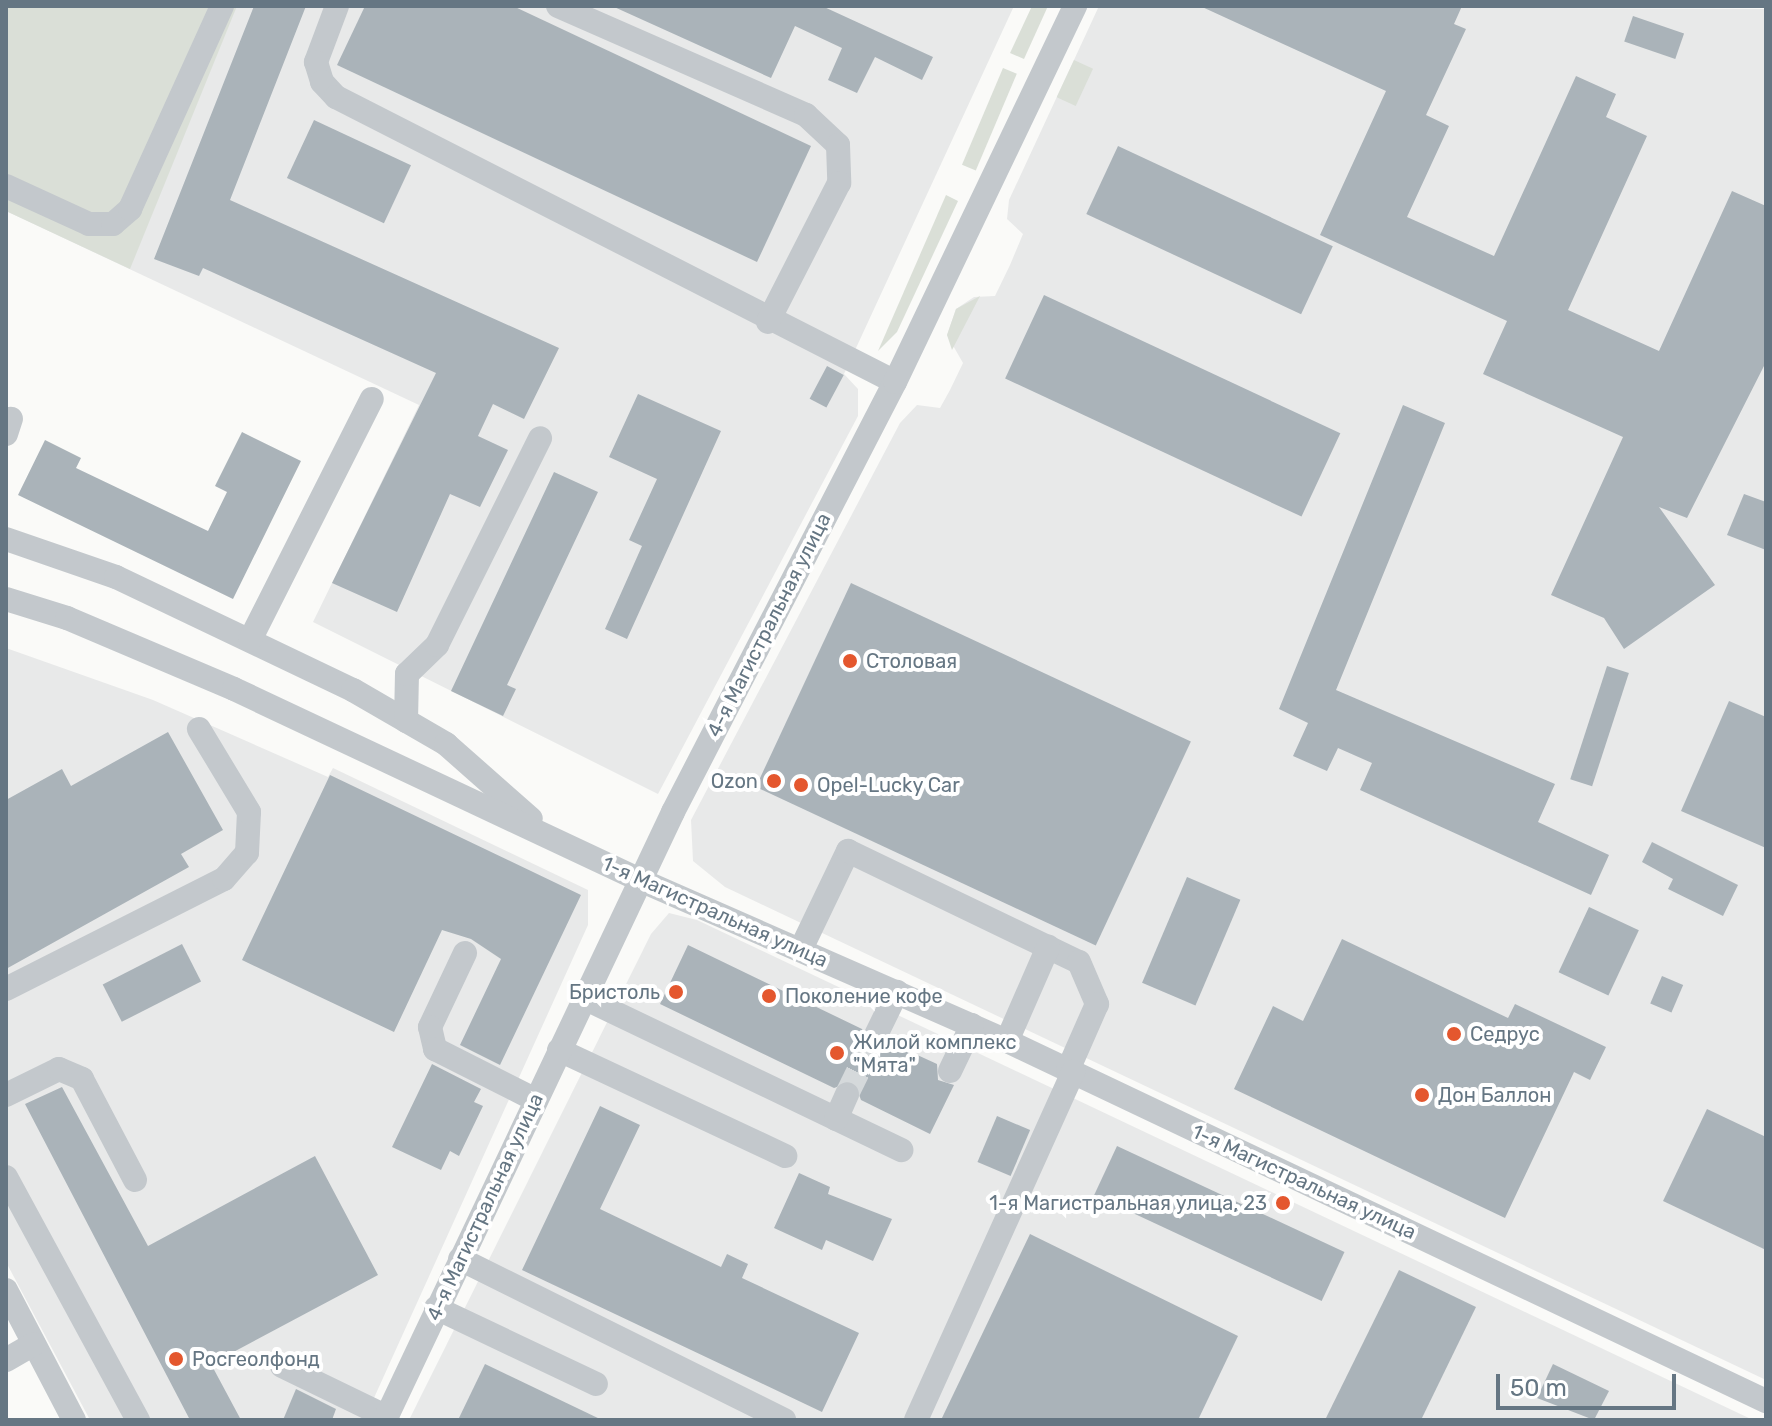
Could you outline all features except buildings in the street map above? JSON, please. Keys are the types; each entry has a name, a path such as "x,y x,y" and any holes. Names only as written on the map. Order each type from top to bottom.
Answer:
{"street":[{"path":"6,186 89,224 113,224 130,209 222,6"},
{"path":"337,6 316,62 322,82 336,97 768,322 895,382"},
{"path":"558,6 806,115 838,145 839,183 768,322"},
{"name":"4-я Магистральная улица","path":"386,1418 640,880 895,382 1075,6"},
{"path":"250,640 372,399"},
{"path":"406,721 407,674 437,645 540,438"},
{"path":"6,539 73,559 250,640 406,721 446,744 554,839"},
{"name":"1-я Магистральная улица","path":"6,599 37,606 209,678 640,880 972,1025 1766,1401"},
{"path":"6,989 224,879 247,853 249,812 199,729"},
{"path":"801,949 848,851 1079,962 1095,988 1097,1004 1070,1071 916,1420"},
{"path":"1007,1041 1048,947"},
{"path":"465,953 430,1027 435,1049 536,1100"},
{"path":"876,1035 897,992"},
{"path":"584,998 901,1150"},
{"path":"950,1071 972,1025"},
{"path":"559,1050 785,1156"},
{"path":"6,1095 59,1069 82,1079 135,1180"},
{"path":"836,1119 847,1094"},
{"path":"6,1177 138,1420"},
{"path":"460,1259 784,1420"},
{"path":"6,1290 74,1420"},
{"path":"436,1308 596,1384"},
{"path":"6,1360 39,1352"},
{"path":"39,1352 54,1420"},
{"path":"282,1366 386,1418"}],"shaded area":[{"path":"6,6 1014,6 844,374 858,389 858,416 658,794 313,622 419,405 6,211"},
{"path":"6,6 237,6 130,269 6,211"},
{"path":"1032,6 1048,6 1024,59 1010,53"},
{"path":"1099,6 1766,9 1766,1380 725,887 693,861 691,820 900,423 917,405 940,408 963,363 947,335 956,309 974,297 995,296 1010,265 1023,234 1007,219 1009,200"},
{"path":"1074,60 1093,69 1076,106 1057,97"},
{"path":"1003,68 1017,74 976,171 962,165"},
{"path":"946,195 958,201 897,332 878,351"},
{"path":"980,296 952,350 947,335 956,309"},
{"path":"6,648 153,700 328,777 333,768 588,890 588,925 364,1420 90,1420 6,1262"},
{"path":"669,913 697,920 1753,1420 409,1420 651,934"}],"tunnel":[{"path":"847,1094 876,1035"}],"place":[{"name":"Столовая","path":"850,661"},
{"name":"Ozon","path":"774,781"},
{"name":"Opel-Lucky Car","path":"801,785"},
{"name":"Бристоль","path":"676,992"},
{"name":"Поколение кофе","path":"769,996"},
{"name":"Седрус","path":"1454,1034"},
{"name":"Жилой комплекс \"Мята\"","path":"837,1053"},
{"name":"Дон Баллон","path":"1422,1095"},
{"name":"1-я Магистральная улица, 23","path":"1283,1203"},
{"name":"Росгеолфонд","path":"176,1359"}]}
